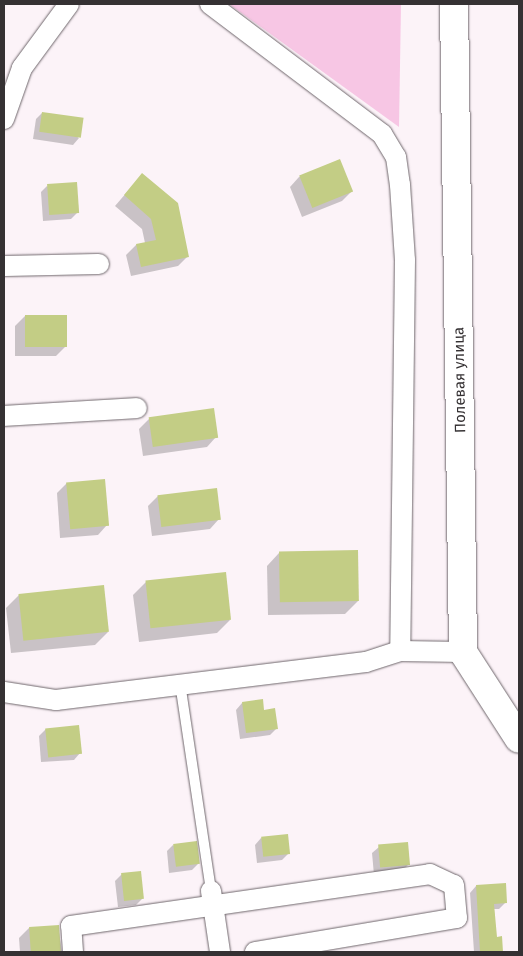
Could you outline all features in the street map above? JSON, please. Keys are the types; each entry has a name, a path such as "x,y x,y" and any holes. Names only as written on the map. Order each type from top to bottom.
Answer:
{"street":[{"path":"4,119 22,68 69,4"},
{"path":"210,4 382,134 396,158 400,185 404,260 400,650"},
{"name":"Полевая улица","path":"454,4 464,652"},
{"path":"4,266 99,264"},
{"path":"4,416 137,408"},
{"path":"4,692 56,700 180,683 366,662 400,650 464,652 519,739"},
{"path":"73,952 71,926 212,899 430,874 454,885 457,918 255,952"},
{"path":"212,899 220,952"}],"lane":[{"path":"180,683 212,899"}],"shaded area":[{"path":"229,4 401,4 399,127"}],"building":[{"path":"42,112 84,118 81,138 39,132"},
{"path":"340,159 353,191 312,208 299,175"},
{"path":"142,173 178,203 189,257 141,267 136,244 156,240 151,219 124,195"},
{"path":"77,182 79,213 49,215 47,184"},
{"path":"25,315 67,315 67,347 25,347"},
{"path":"214,408 218,438 153,447 149,417"},
{"path":"105,479 109,526 70,529 66,482"},
{"path":"217,488 221,520 161,527 157,495"},
{"path":"358,550 359,601 280,602 279,551"},
{"path":"226,572 231,620 150,628 145,580"},
{"path":"104,585 109,632 23,641 18,594"},
{"path":"263,699 264,710 275,708 278,729 246,733 242,702"},
{"path":"79,725 82,754 48,757 45,729"},
{"path":"288,834 290,854 263,857 261,837"},
{"path":"197,841 200,864 176,867 173,844"},
{"path":"408,842 410,865 380,868 378,845"},
{"path":"141,871 144,899 124,901 121,873"},
{"path":"506,883 507,903 494,904 497,937 502,936 503,952 480,952 476,885"},
{"path":"59,925 61,952 31,952 29,927"}]}
